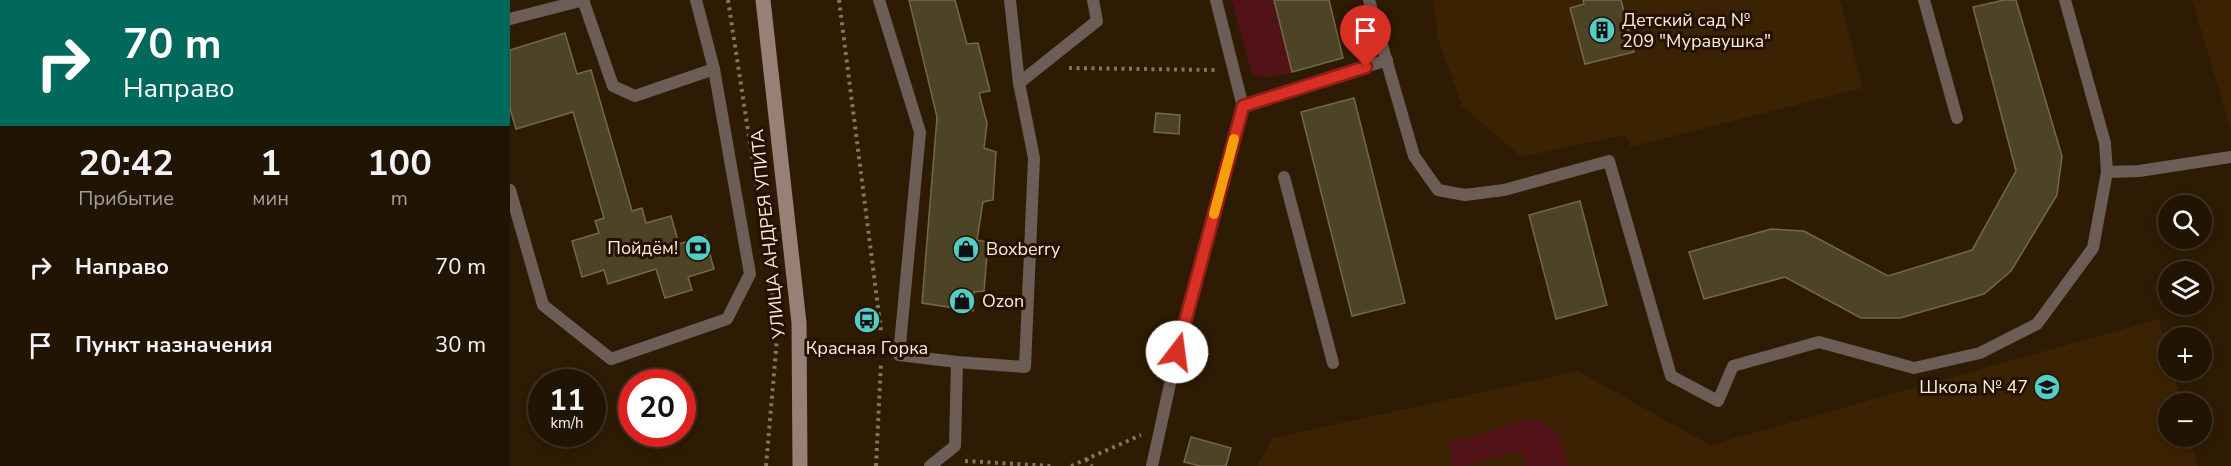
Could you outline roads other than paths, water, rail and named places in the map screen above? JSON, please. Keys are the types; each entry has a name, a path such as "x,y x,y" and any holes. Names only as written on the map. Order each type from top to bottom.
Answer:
{"main road":[{"name":"УЛИЦА АНДРЕЯ УПИТА","path":"763,0 799,323 800,466"}],"lane":[{"path":"510,20 584,0 613,86 635,96 714,69"},
{"path":"510,190 543,305 611,359 727,318 750,274 714,69 696,0"},
{"path":"879,0 920,132 899,355 1025,367 1034,158 1019,83 1010,0"},
{"path":"1019,83 1097,21 1093,0"},
{"path":"1152,466 1177,352 1243,106 1216,0"},
{"path":"1369,0 1414,156 1438,190 1465,195 1504,190 1609,161 1671,376 1718,401 1733,366 1819,342 1914,368 1980,353 2037,324 2092,248 2107,172 2105,143 2064,0"},
{"path":"1924,0 1957,118"},
{"path":"1243,106 1387,60"},
{"path":"2107,172 2139,171 2231,157"},
{"path":"1284,177 1333,363"},
{"path":"935,463 955,446 957,362"}],"place":[{"name":"Детский сад № 209 \"Муравушка\"","path":"1602,30"},
{"name":"Пойдём!","path":"698,248"},
{"name":"Boxberry","path":"966,249"},
{"name":"Ozon","path":"962,301"},
{"name":"Красная Горка","path":"867,320"},
{"name":"Школа № 47","path":"2047,387"}]}
